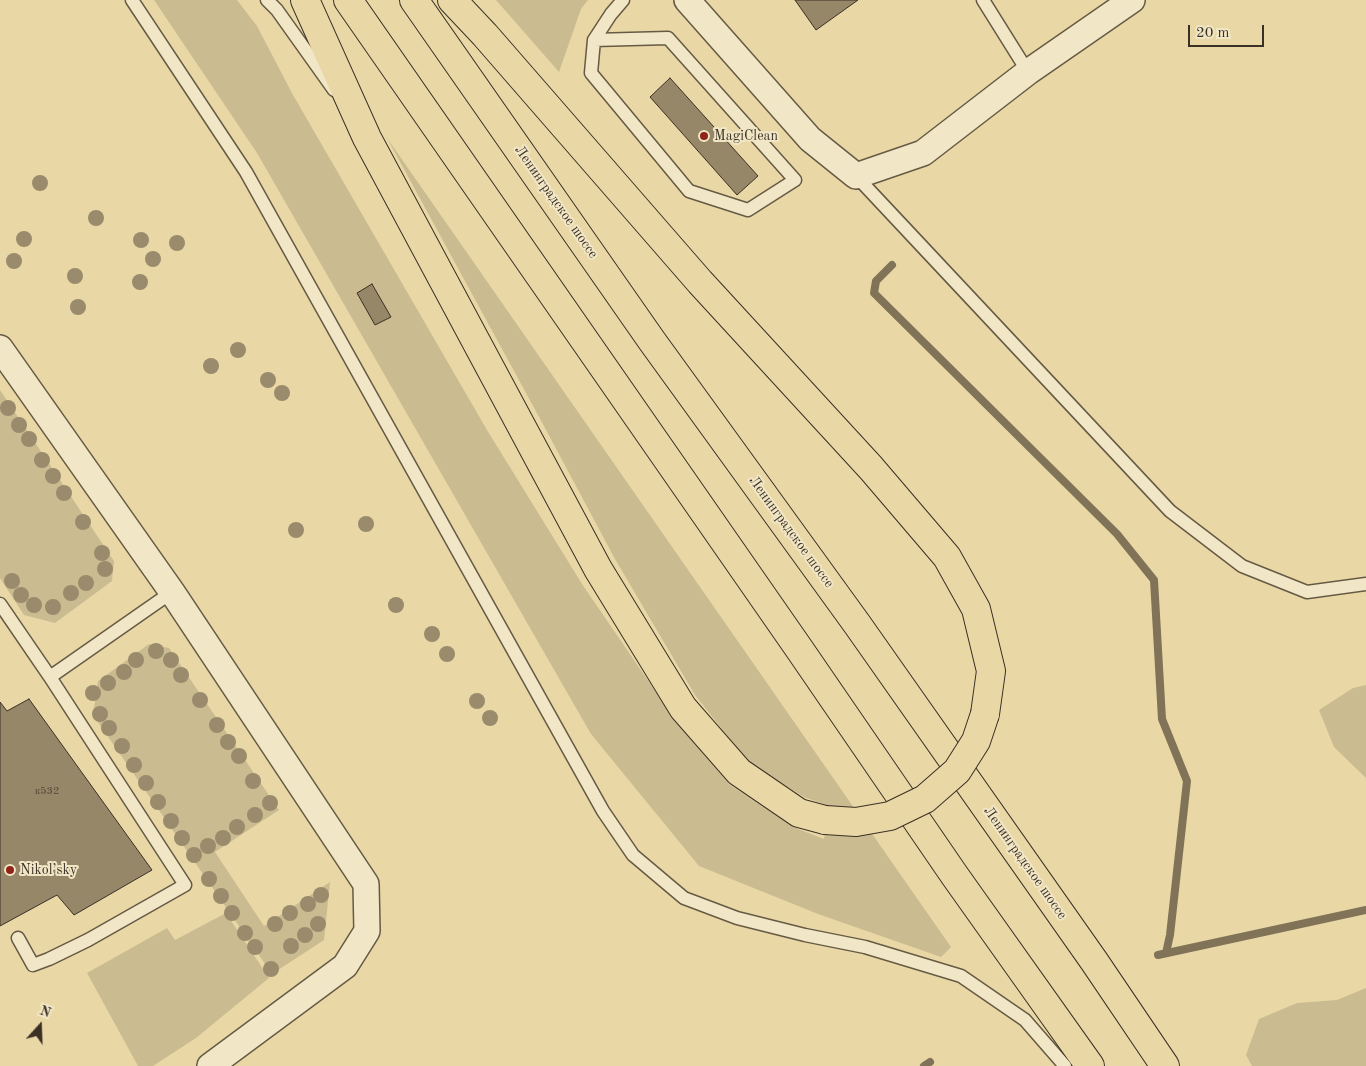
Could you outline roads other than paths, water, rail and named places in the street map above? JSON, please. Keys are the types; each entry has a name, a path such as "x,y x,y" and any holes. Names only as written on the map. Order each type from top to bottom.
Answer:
{"main road":[{"path":"305,0 367,138 598,569 683,708 739,772 799,813 825,820 856,822 890,816 925,799 957,771 976,741 985,714 991,671 976,609 947,557 871,468 700,282 498,50 452,0"},
{"path":"348,0 950,868 1090,1066"},
{"name":"Ленинградское шоссе","path":"414,0 652,342 857,624 1094,961 1165,1066"}],"street":[{"path":"687,0 810,139 856,176 923,153 1028,72 1132,0"},
{"path":"0,348 172,592 366,884 367,931 345,966 210,1066"}],"lane":[{"path":"132,0 246,172 603,811 633,855 684,898 738,918 805,935 865,947 961,976 1026,1020 1065,1066"},
{"path":"267,0 278,10 367,138"},
{"path":"594,40 668,38 795,180 748,210 689,191 591,73 594,40 623,0"},
{"path":"983,0 1028,72"},
{"path":"856,176 1170,511 1242,566 1307,592 1366,584"},
{"path":"50,677 172,592"},
{"path":"0,604 50,677 185,885 88,940 50,959 33,965 18,938"}],"waterway":[{"path":"892,265 876,281 874,293 1117,534 1154,580 1162,719 1187,781 1170,935 1166,953"},
{"path":"1158,955 1366,910"},
{"path":"924,1066 930,1062"}],"place":[{"name":"MagiClean","path":"704,136"},
{"name":"Nikol’sky","path":"10,870"}]}
